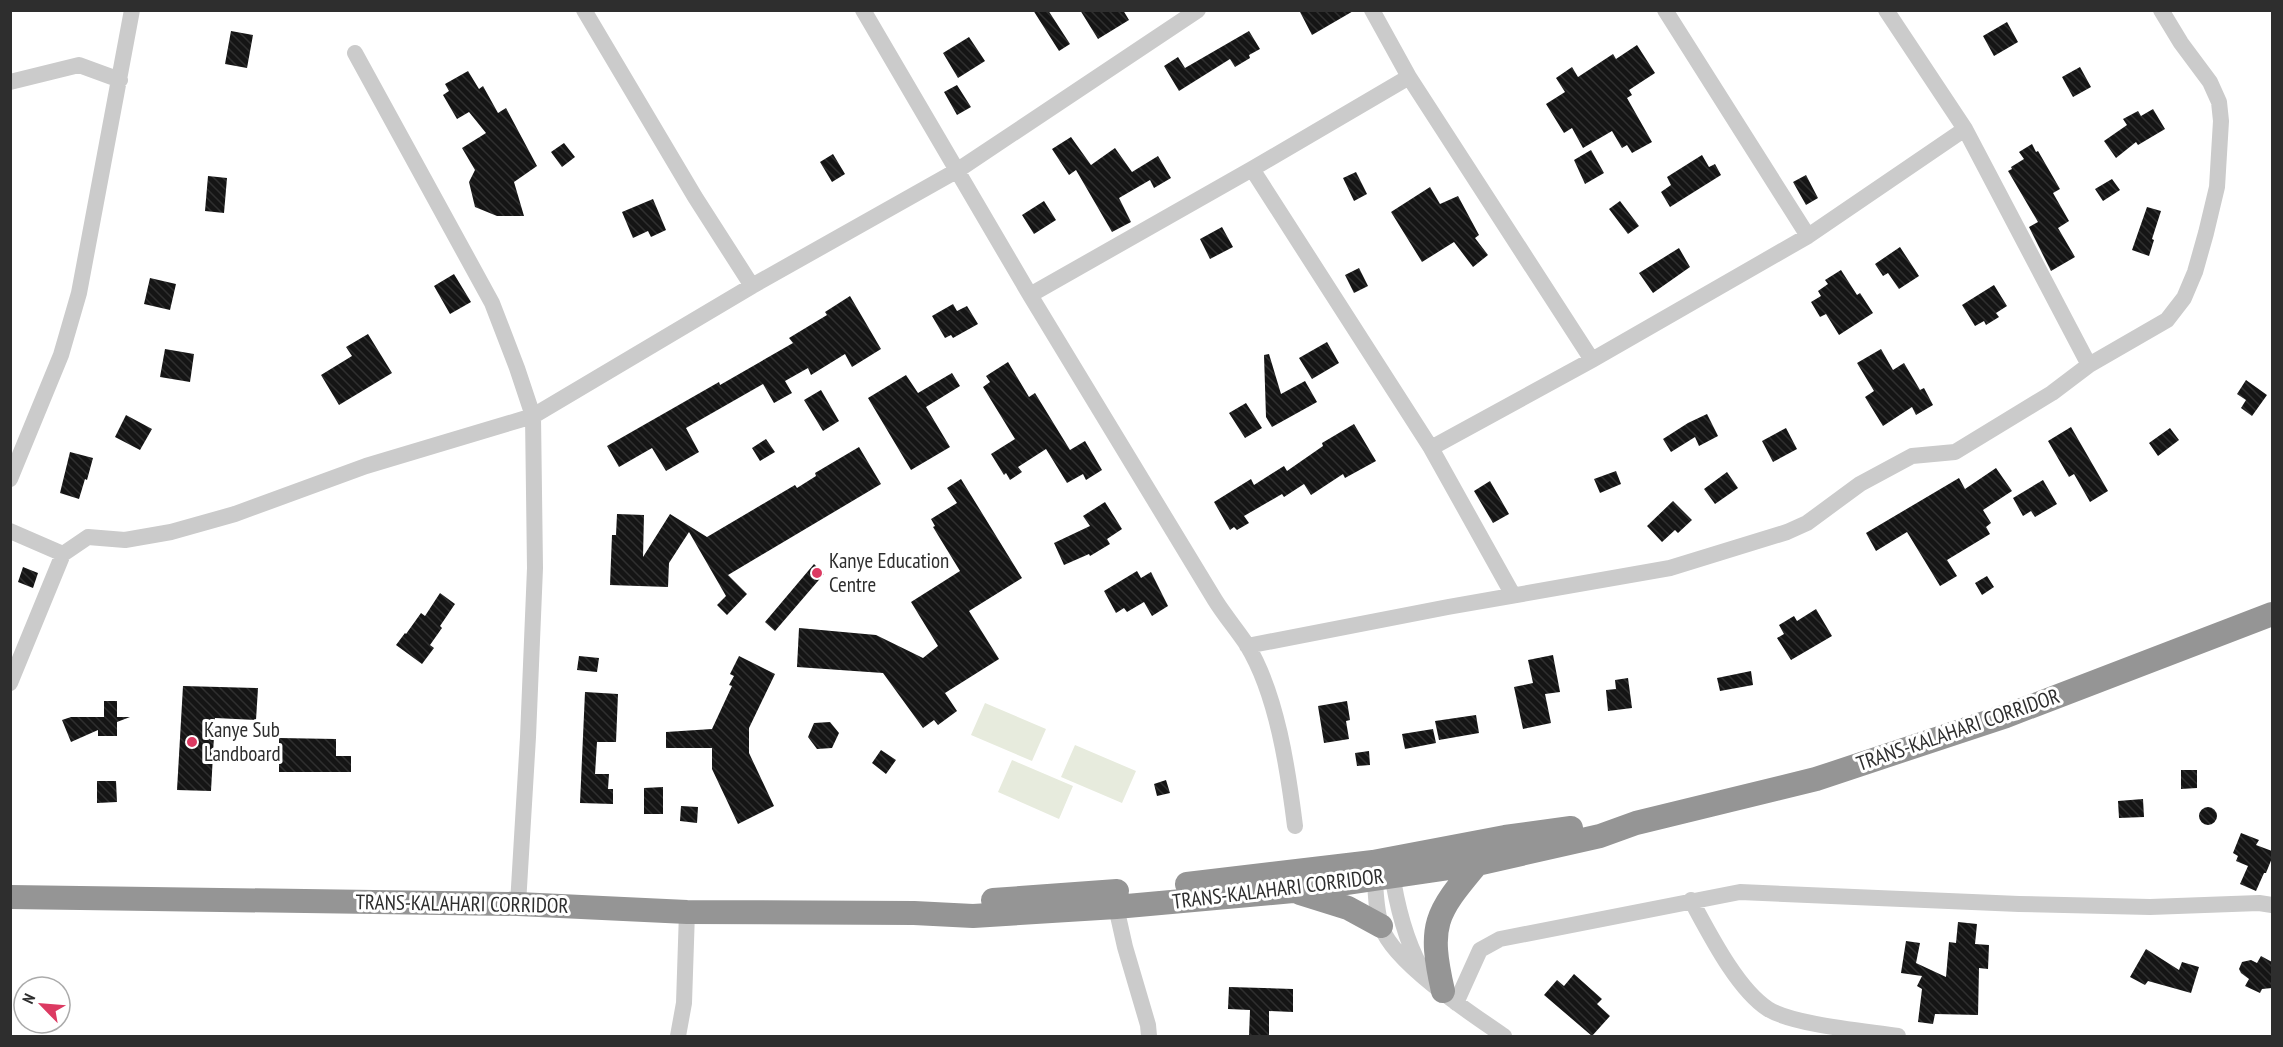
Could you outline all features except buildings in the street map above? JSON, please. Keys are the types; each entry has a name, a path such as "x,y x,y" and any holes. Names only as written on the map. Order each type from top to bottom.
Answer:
{"highway":[{"name":"TRANS-KALAHARI CORRIDOR","path":"914,913 964,903 1233,880 1477,864 1600,836 1636,823 1816,779 2006,716 2272,614"},
{"name":"TRANS-KALAHARI CORRIDOR","path":"10,897 518,904 687,912 997,915 1293,891 1517,836 1606,824 1636,823"},
{"path":"1442,991 1435,943 1438,919 1449,896 1477,864"},
{"path":"1293,891 1348,908 1381,926"}],"street":[{"path":"10,478 61,355 79,293 132,10"},
{"path":"584,10 695,197 752,285"},
{"path":"863,10 1030,295 1215,600 1247,646 1266,688 1275,716 1295,826"},
{"path":"10,683 63,554 88,537 125,540 171,532 235,514 366,466 533,416 752,285 958,170 1178,16 1198,10"},
{"path":"1372,10 1409,77 1592,360"},
{"path":"1665,10 1808,237"},
{"path":"1886,10 1965,129 2089,366"},
{"path":"1247,646 1670,568 1787,532 1807,523 1860,484 1912,456 1955,452 2052,393 2089,366 2167,320 2184,298 2195,272 2217,187 2221,144 2219,102 2210,82 2181,43 2161,10"},
{"path":"355,53 492,303 533,416 535,568 518,904"},
{"path":"10,82 78,65 120,80"},
{"path":"1030,295 1252,170 1409,77"},
{"path":"1431,448 1592,360 1808,237 1965,129"},
{"path":"1252,170 1431,448 1513,596"},
{"path":"10,531 63,554"},
{"path":"1383,869 1381,926 1391,945 1442,991 1504,1036"},
{"path":"1383,869 1411,950 1442,991"},
{"path":"1442,991 1480,950 1500,939 1740,892 2150,908 2259,903 2272,905"},
{"path":"1691,900 1710,935 1742,983 1767,1008 1788,1018 1898,1036"},
{"path":"1116,907 1119,927 1148,1025 1149,1036"},
{"path":"678,1036 684,1003 687,912"}],"shaded area":[{"path":"985,703 1046,729 1032,761 971,735"},
{"path":"1075,745 1136,771 1122,803 1061,777"},
{"path":"1012,760 1073,786 1059,819 998,792"}],"place":[{"name":"Kanye Education Centre","path":"817,573"},
{"name":"Kanye Sub Landboard","path":"192,742"}]}
